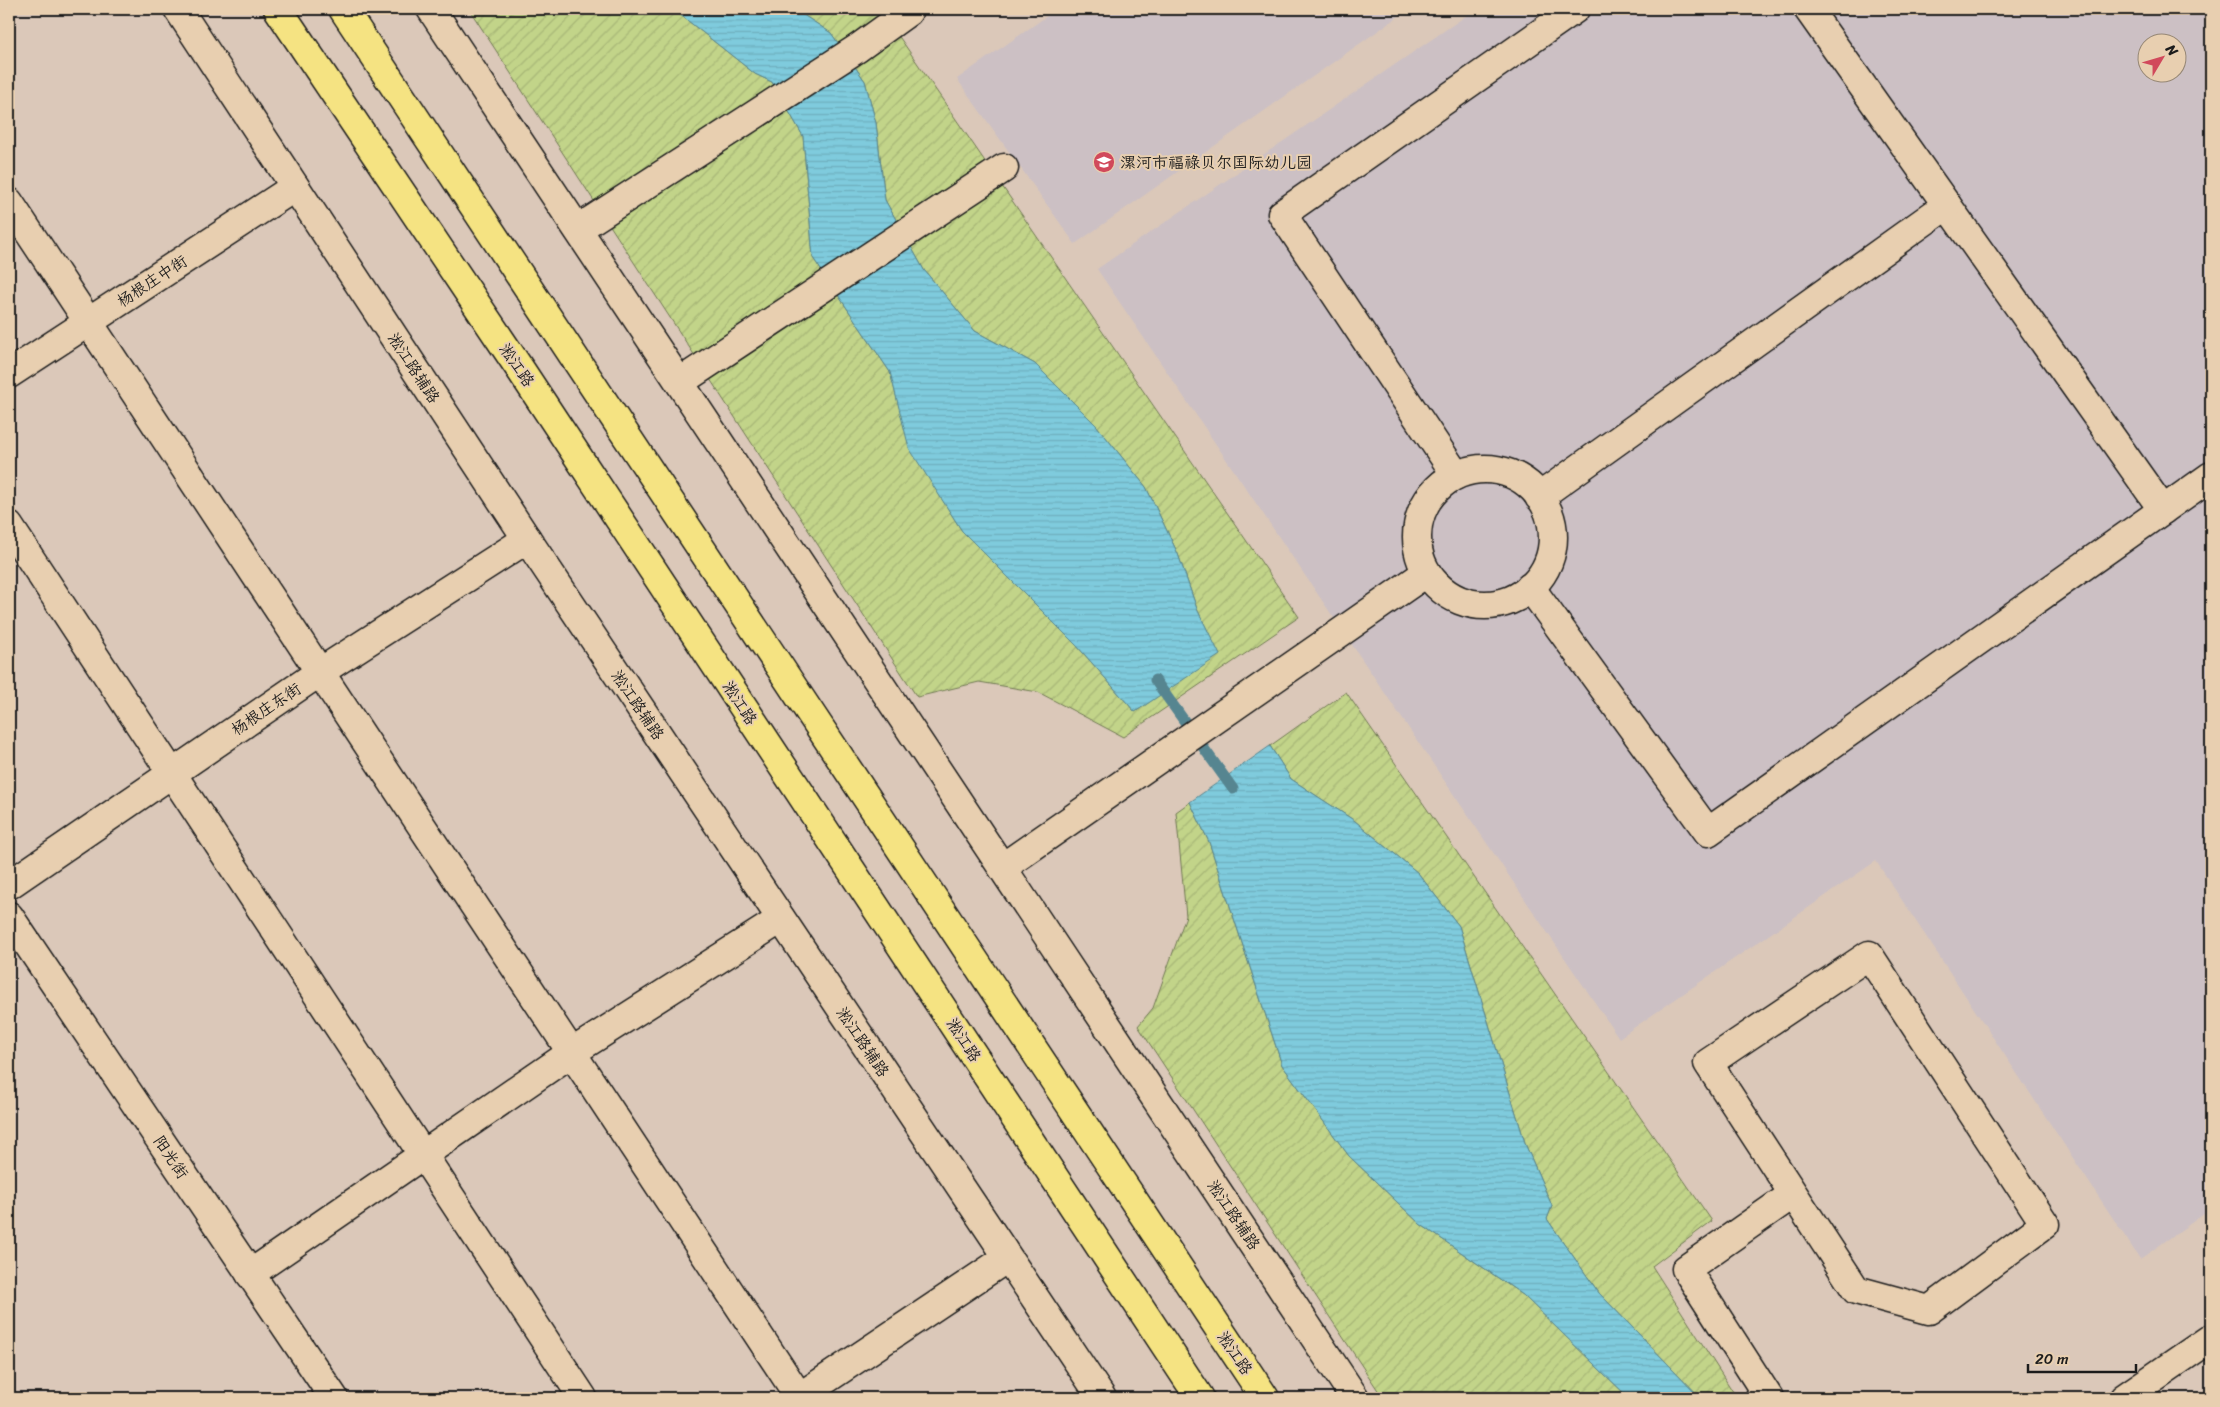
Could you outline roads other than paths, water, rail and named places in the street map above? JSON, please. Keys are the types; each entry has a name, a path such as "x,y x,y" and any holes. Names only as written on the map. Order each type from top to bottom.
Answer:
{"main road":[{"name":"淞江路","path":"278,9 522,372 1200,1398"},
{"name":"淞江路","path":"343,9 1265,1398"}],"street":[{"name":"淞江路辅路","path":"178,9 526,539 1102,1398"},
{"name":"淞江路辅路","path":"431,9 1355,1398"},
{"path":"578,229 858,48 908,12 906,9"},
{"path":"1456,475 1282,214 1575,9"},
{"path":"1808,9 2163,510"},
{"path":"680,382 1004,168"},
{"name":"杨根庄中街","path":"9,374 295,188"},
{"path":"9,202 799,1398 1007,1258"},
{"path":"1539,496 1946,205"},
{"path":"1478,469 1501,471 1522,480 1539,496 1549,516 1553,538 1549,559 1539,579 1530,587 1503,603 1481,605 1460,601 1441,590 1426,573 1418,552 1417,528 1424,506 1437,488 1456,475 1478,469"},
{"path":"1530,587 1708,832 2211,476"},
{"path":"9,526 583,1398"},
{"name":"杨根庄东街","path":"9,885 320,672 526,539"},
{"path":"1003,867 1426,573"},
{"name":"阳光街","path":"9,916 334,1398"},
{"path":"250,1274 572,1053 781,920"},
{"path":"1869,955 2045,1224 1929,1310 1856,1290 1792,1195 1708,1063 1869,955"},
{"path":"1769,1398 1686,1269 1792,1195"},
{"path":"2124,1398 2211,1338"}],"water":[{"path":"673,9 794,9 831,33 865,81 876,123 885,200 924,270 975,331 1035,364 1096,425 1146,487 1178,554 1197,609 1220,655 1135,712 1077,646 962,531 909,448 890,372 813,258 803,136 772,82 755,74"},
{"path":"1270,746 1291,779 1355,821 1418,873 1459,926 1526,1146 1552,1206 1547,1219 1599,1293 1701,1398 1629,1398 1523,1295 1420,1224 1349,1156 1282,1065 1209,842 1190,802"}],"waterway":[{"path":"1155,680 1233,789"}],"place":[{"name":"漯河市福禄贝尔国际幼儿园","path":"1104,162"}]}
